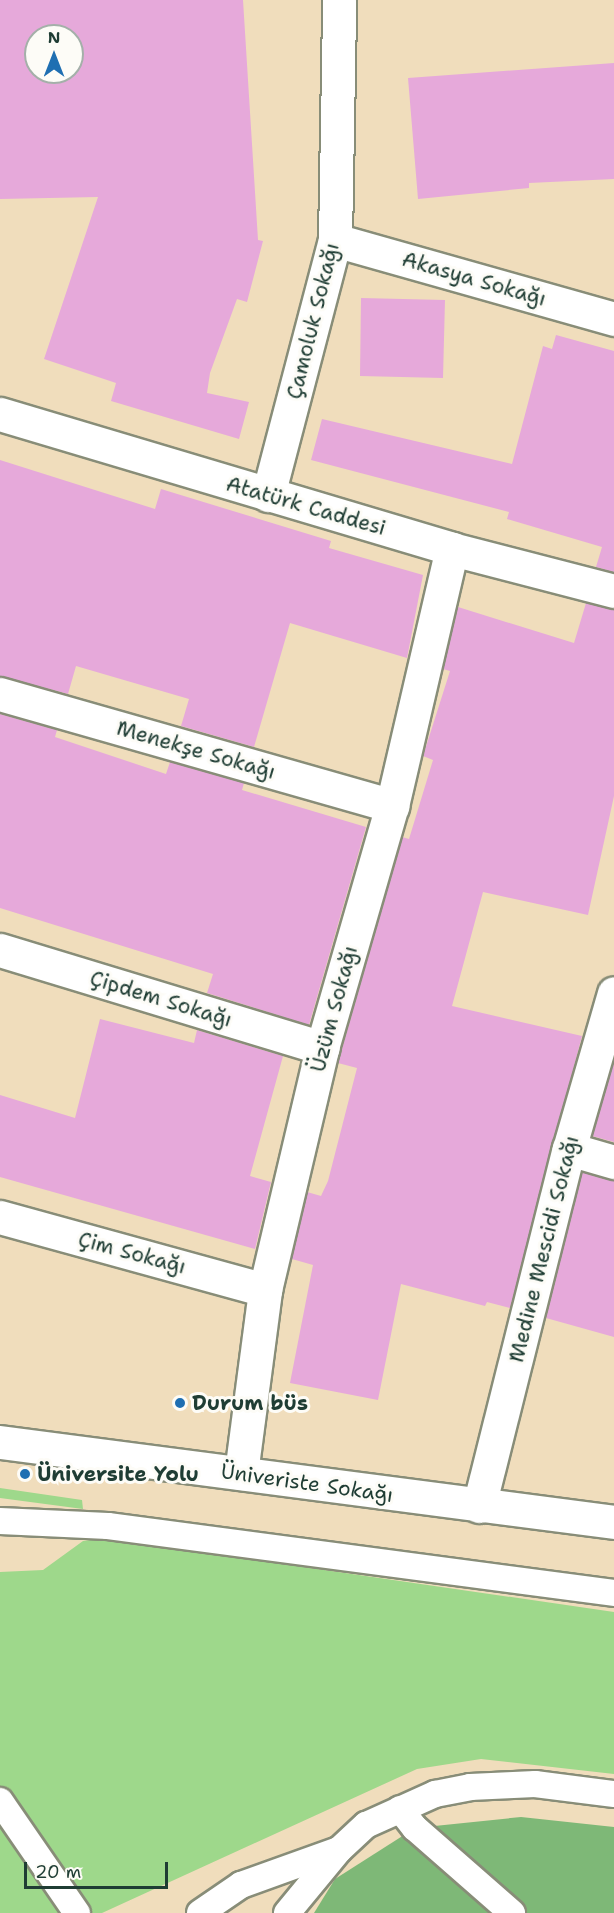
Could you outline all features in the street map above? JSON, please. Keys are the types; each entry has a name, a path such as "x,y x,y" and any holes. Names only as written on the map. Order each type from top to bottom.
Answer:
{"street":[{"name":"Çamoluk Sokağı","path":"268,495 334,240 339,0"},
{"name":"Akasya Sokağı","path":"334,240 614,319"},
{"name":"Atatürk Caddesi","path":"0,414 452,549 614,591"},
{"name":"Üzüm Sokağı","path":"241,1473 265,1290 322,1048 392,806 452,549"},
{"name":"Menekşe Sokağı","path":"0,694 392,806"},
{"name":"Çipdem Sokağı","path":"0,950 322,1048"},
{"name":"Medine Mescidi Sokağı","path":"479,1506 569,1149 614,993"},
{"path":"569,1149 614,1162"},
{"name":"Çim Sokağı","path":"0,1217 265,1290"},
{"name":"Üniveriste Sokağı","path":"0,1442 614,1522"}],"lane":[{"path":"0,1521 108,1526 614,1593"},
{"path":"287,1913 339,1850 366,1825 435,1794 470,1787 535,1784 614,1794"},
{"path":"0,1801 77,1913"},
{"path":"400,1809 415,1828 512,1913"},
{"path":"200,1913 242,1885 339,1850"}],"green space":[{"path":"0,1488 82,1500 83,1509 0,1498"},
{"path":"105,1538 614,1612 614,1774 481,1759 417,1769 102,1913 0,1913 0,1572 43,1570 83,1541"},
{"path":"521,1817 614,1827 614,1913 314,1913 335,1879 415,1828"}],"building":[{"path":"0,0 243,0 258,240 263,241 247,302 237,299 210,373 207,393 249,402 239,439 111,401 116,383 44,359 98,197 0,199"},
{"path":"614,63 614,179 529,183 529,188 418,199 408,78"},
{"path":"361,298 445,300 443,378 360,376"},
{"path":"556,335 614,351 614,572 596,567 602,547 507,519 509,512 311,460 322,419 512,464 543,346 552,349"},
{"path":"0,460 155,509 161,489 331,541 329,548 423,575 407,658 290,623 254,747 181,726 189,699 76,666 68,694 0,676"},
{"path":"586,603 614,609 614,796 588,915 483,892 452,1006 582,1036 510,1308 487,1302 485,1306 401,1284 378,1400 290,1383 313,1265 292,1259 307,1192 321,1196 328,1181 357,1068 338,1063 402,837 409,839 433,760 423,756 450,671 443,669 458,607 574,643"},
{"path":"0,714 57,730 55,737 166,774 170,762 244,783 242,790 366,827 309,1025 207,993 213,974 0,908"},
{"path":"100,1019 194,1043 197,1030 283,1056 250,1176 271,1182 255,1249 0,1177 0,1095 75,1118"},
{"path":"614,1061 614,1142 592,1136"},
{"path":"582,1172 614,1180 614,1337 546,1318"}],"place":[{"name":"Durum büs","path":"180,1403"},
{"name":"Üniversite Yolu","path":"25,1474"}]}
